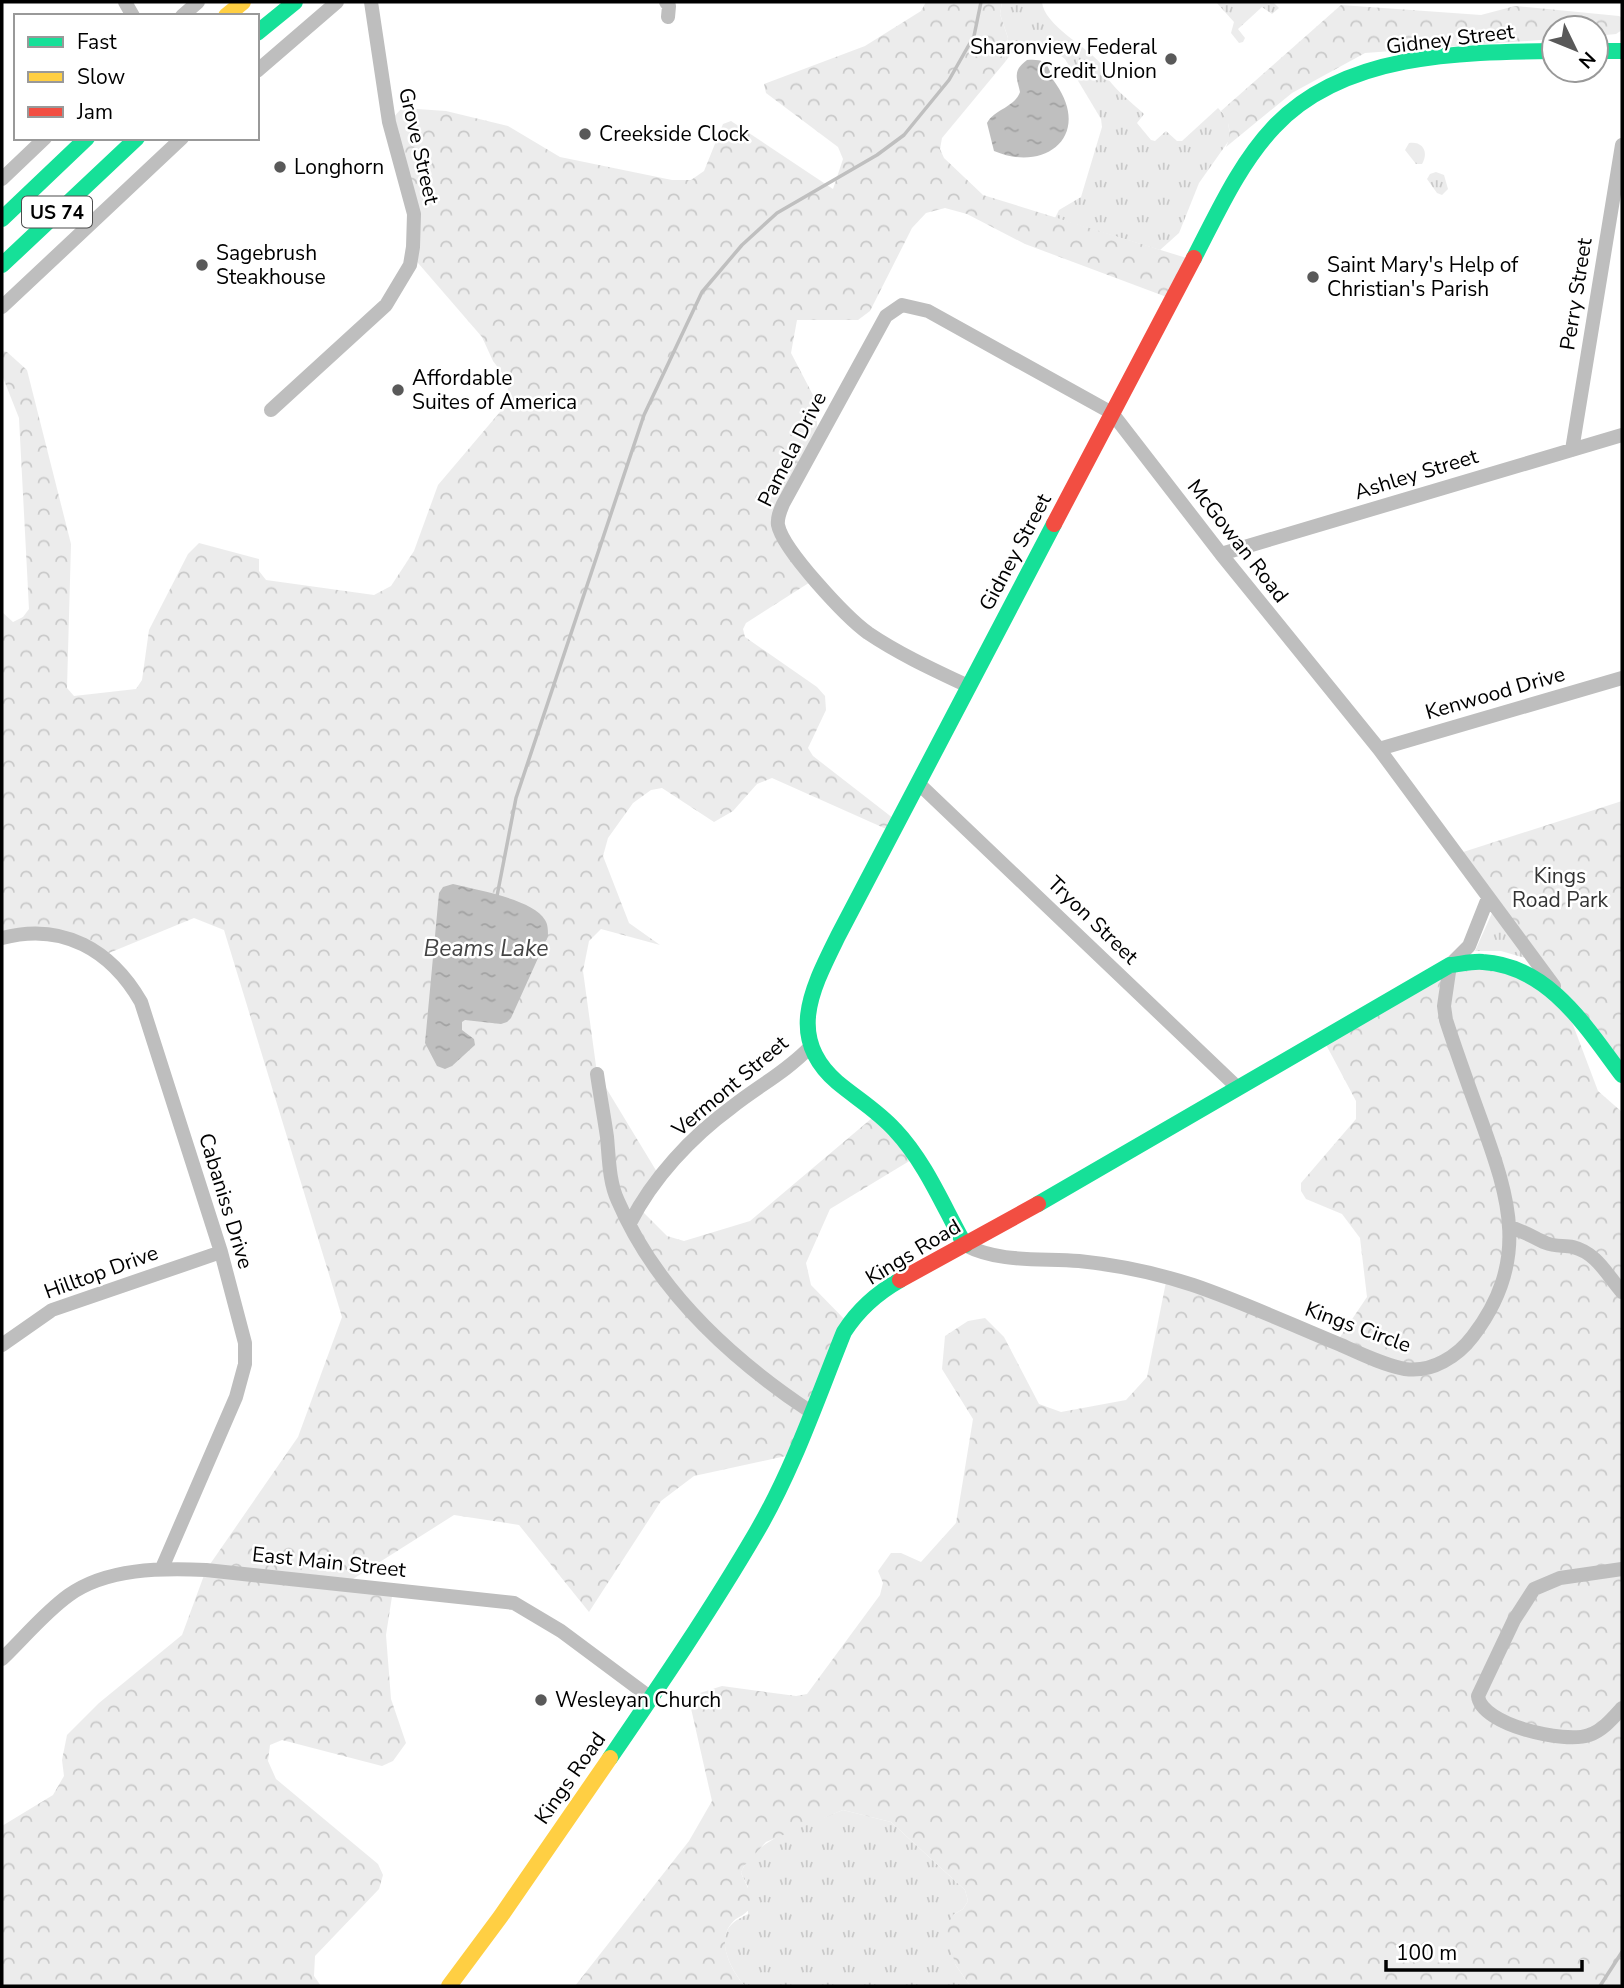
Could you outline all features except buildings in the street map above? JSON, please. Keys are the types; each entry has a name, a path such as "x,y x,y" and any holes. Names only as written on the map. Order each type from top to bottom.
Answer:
{"main road":[{"path":"228,14 243,2"},
{"path":"259,16 274,2"},
{"path":"259,31 295,2"},
{"name":"Gidney Street","path":"808,1048 806,1023 826,961 1239,174 1275,126 1289,113 1349,79 1379,69 1457,56 1540,52"},
{"name":"US 74","path":"2,219 85,140"},
{"name":"US 74","path":"2,265 135,140"},
{"name":"Kings Road","path":"449,1986 511,1902 651,1698 757,1532 790,1465 844,1332 855,1315 872,1299 896,1282 965,1245 1450,965 1489,961 1518,968 1563,998 1622,1075"},
{"path":"808,1048 833,1079 878,1113 903,1138 965,1245"}],"street":[{"path":"184,14 198,2"},
{"path":"259,69 337,2"},
{"name":"Grove Street","path":"271,410 386,305 410,265 414,214 389,122 371,2"},
{"path":"666,2 669,6 668,18"},
{"path":"23,199 3,175 43,140"},
{"path":"2,307 180,140"},
{"name":"Perry Street","path":"1572,450 1622,145"},
{"name":"McGowan Road","path":"886,316 898,306 905,305 928,311 1112,413 1221,554 1379,749 1563,998"},
{"name":"Pamela Drive","path":"886,316 783,505 778,524 789,547 853,621 914,660 968,686"},
{"name":"Ashley Street","path":"1221,554 1622,435"},
{"name":"Kenwood Drive","path":"1379,749 1622,678"},
{"name":"Tryon Street","path":"918,783 1238,1088"},
{"path":"1450,965 1469,946 1488,898"},
{"name":"Cabaniss Drive","path":"2,938 36,934 65,937 104,955 131,984 141,1002 221,1252 245,1343 242,1378 236,1397 162,1568"},
{"name":"Kings Circle","path":"965,1245 993,1256 1109,1265 1167,1277 1218,1294 1380,1361 1406,1369 1430,1368 1450,1358 1468,1343 1485,1320 1500,1291 1508,1263 1510,1227 1507,1202 1496,1160 1446,1020 1444,1006 1450,965"},
{"name":"Vermont Street","path":"630,1223 660,1176 704,1129 732,1106 795,1063 808,1048"},
{"path":"597,1074 611,1175 617,1199 645,1252 707,1329 760,1378 811,1412"},
{"path":"1510,1227 1522,1230 1548,1244 1583,1250 1599,1261 1622,1292"},
{"name":"Hilltop Drive","path":"2,1345 52,1310 221,1252"},
{"name":"East Main Street","path":"2,1659 71,1594 105,1578 162,1568 206,1570 514,1603 561,1632 651,1698"},
{"path":"1622,1569 1560,1578 1534,1589 1514,1620 1478,1696 1483,1709 1500,1720 1566,1739 1591,1735 1622,1708"}],"green space":[{"path":"926,2 1002,2 1000,14 1008,38 1005,62 942,138 940,149 944,158 983,195 1193,260 1172,299 1025,244 967,214 945,208 926,213 912,228 870,311 858,320 797,320 791,353 814,397 819,440 778,524 815,579 746,623 743,629 745,637 817,687 825,696 826,710 808,748 813,756 898,822 893,832 772,778 757,784 733,811 714,822 662,788 651,790 633,803 608,838 603,856 629,923 660,945 601,929 589,941 583,971 597,1073 660,1177 638,1207 667,1236 684,1241 750,1221 878,1113 916,1157 830,1209 806,1263 811,1285 849,1324 795,1454 694,1476 661,1501 589,1612 519,1525 454,1515 345,1584 393,1590 386,1635 391,1699 406,1743 393,1761 382,1766 282,1740 270,1745 268,1761 276,1779 378,1864 383,1875 379,1889 315,1956 314,1976 321,1986 2,1986 2,1826 53,1795 64,1776 62,1760 67,1735 99,1703 182,1635 206,1570 298,1437 342,1317 224,930 194,918 104,955 63,937 2,938 2,612 13,622 23,617 29,609 19,418 2,375 2,351 7,352 27,370 71,544 67,688 74,696 136,689 142,680 149,630 188,554 199,543 259,559 259,571 266,580 374,595 391,586 414,551 438,485 505,406 509,382 493,361 482,337 412,256 414,229 389,122 402,108 446,111 508,126 560,157 672,180 691,180 704,171 723,124 731,121 833,189 843,159 838,147 766,93 764,84 865,46 921,11"},
{"path":"1002,2 1042,2 1050,19 1094,57 1112,84 1144,114 1137,123 1151,140 1155,141 1166,131 1177,141 1182,141 1218,108 1228,119 1230,139 1199,183 1179,233 1160,250 1055,218 1059,210 1081,197 1102,127 1101,119 1065,59 1056,53 1039,46 1027,45 1017,48 1005,62 1008,38 1000,14"},
{"path":"1216,2 1273,2 1279,8 1272,14 1262,7 1238,29 1245,38 1239,43 1231,33 1234,22"},
{"path":"1341,5 1481,15 1515,6 1598,14 1540,14 1540,40 1365,53 1292,93 1226,147 1229,128 1221,111"},
{"path":"1610,15 1622,18 1622,30 1610,35"},
{"path":"1409,143 1423,148 1425,155 1422,164 1416,164 1405,150"},
{"path":"1436,172 1444,175 1448,189 1442,195 1437,193 1427,179 1430,174"},
{"name":"Kings Road Park","path":"1622,801 1622,1075 1564,1001 1598,1091 1622,1112 1622,1986 970,1986 955,1964 946,1928 953,1915 963,1909 968,1901 965,1890 891,1822 843,1810 766,1842 744,1866 741,1873 754,1901 748,1911 731,1924 725,1939 725,1948 735,1973 745,1986 575,1986 689,1841 712,1801 690,1704 700,1693 722,1686 796,1696 807,1694 880,1595 883,1583 878,1571 891,1553 901,1553 921,1562 956,1523 973,1419 942,1369 945,1336 968,1321 985,1318 1004,1337 1039,1404 1061,1412 1126,1400 1147,1377 1167,1277 1336,1343 1367,1297 1360,1238 1342,1214 1306,1199 1301,1191 1301,1183 1356,1119 1356,1101 1323,1039 1463,962 1545,984 1457,854"},
{"path":"1492,913 1529,959 1501,951 1475,951"},
{"path":"843,1810 891,1822 965,1890 968,1901 963,1909 953,1915 955,1964 970,1986 745,1986 740,1980 730,1964 725,1938 733,1923 748,1914 748,1887 741,1873 748,1861 758,1850 784,1833"}],"water":[{"path":"1027,60 1041,61 1048,66 1066,103 1069,120 1066,134 1058,145 1046,153 1013,157 994,151 987,123 1017,97 1020,92 1017,71"},
{"name":"Beams Lake","path":"453,884 503,896 529,906 545,920 548,936 511,1018 501,1024 465,1020 462,1022 462,1030 474,1039 475,1045 445,1069 437,1066 425,1043 439,893 443,887"}],"waterway":[{"path":"497,896 516,798 644,415 702,292 742,245 777,213 877,155 904,135 949,80 974,36 981,2"},
{"path":"1600,1986 1622,1952"}],"traffic: fast":[{"path":"259,31 295,2"},
{"path":"1194,258 1230,190 1261,141 1302,103 1334,84 1368,71 1405,62 1481,53 1540,51"},
{"path":"1610,51 1622,51"},
{"path":"2,219 85,140"},
{"path":"2,265 135,140"},
{"path":"965,1245 925,1171 906,1143 881,1117 837,1082 821,1065 812,1047 808,1029 809,1011 820,974 838,936 1054,524"},
{"path":"1038,1204 1450,965 1483,962 1506,966 1546,987 1580,1019 1622,1075"},
{"path":"610,1758 703,1619 769,1509 804,1434 844,1332 855,1316 900,1280"}],"traffic: slow":[{"path":"228,14 243,2"},
{"path":"449,1986 610,1758"}],"traffic: jam":[{"path":"1054,524 1194,258"},
{"path":"900,1280 1038,1204"}],"place":[{"name":"Sharonview Federal Credit Union","path":"1171,59"},
{"name":"Creekside Clock","path":"585,134"},
{"name":"Longhorn","path":"280,167"},
{"name":"Sagebrush Steakhouse","path":"202,265"},
{"name":"Saint Mary's Help of Christian's Parish","path":"1313,277"},
{"name":"Affordable Suites of America","path":"398,390"},
{"name":"Wesleyan Church","path":"541,1700"}]}
